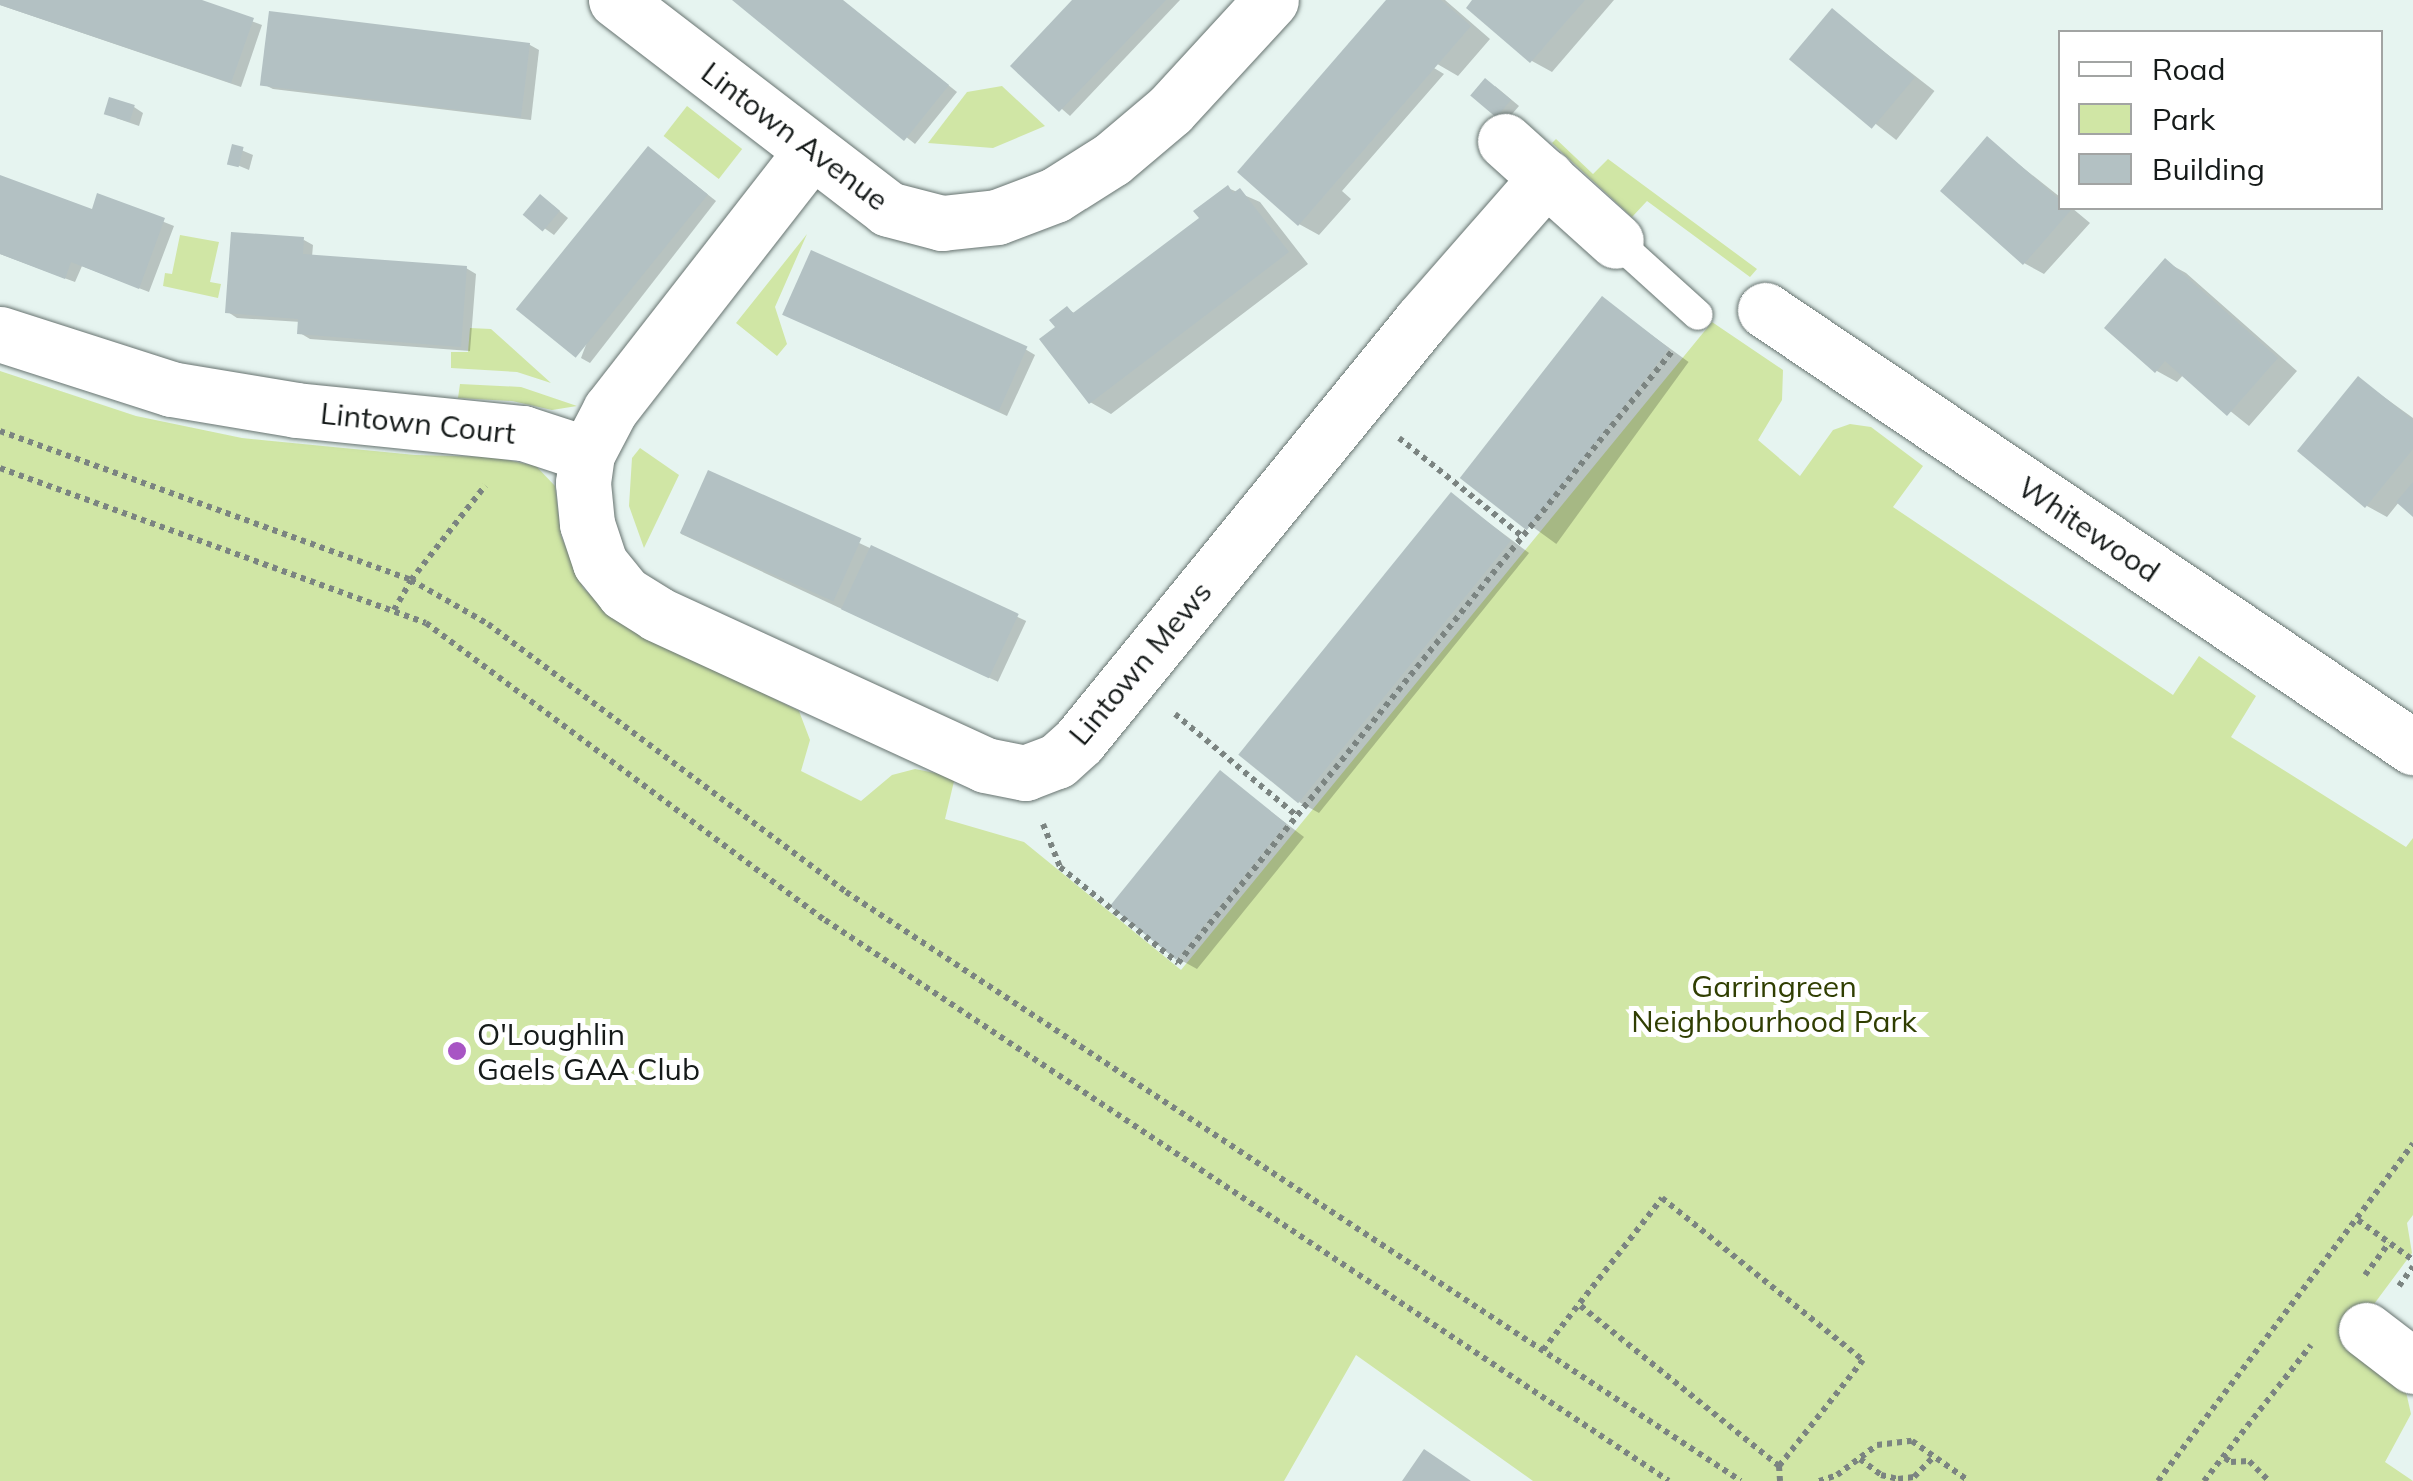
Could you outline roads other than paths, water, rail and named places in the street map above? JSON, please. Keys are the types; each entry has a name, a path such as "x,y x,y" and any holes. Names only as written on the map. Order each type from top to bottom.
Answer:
{"street":[{"name":"Lintown Avenue","path":"616,0 888,209 942,223 997,216 1055,195 1112,159 1170,110 1272,0"},
{"path":"1505,141 1616,241"},
{"path":"587,454 610,410 810,152"},
{"name":"Lintown Mews","path":"587,454 582,483 587,524 600,563 624,593 657,614 984,765 1024,773 1057,761 1079,740 1421,320 1547,177"},
{"name":"Whitewood","path":"1765,310 2413,747"},
{"name":"Lintown Court","path":"0,334 172,389 296,410 523,433 587,454"},
{"path":"2346,1318 2413,1366"}],"lane":[{"path":"1616,241 1698,315"}],"place":[{"name":"O'Loughlin Gaels GAA Club","path":"457,1051"}],"park label":[{"name":"Garringreen Neighbourhood Park","path":"1774,1003"}]}
